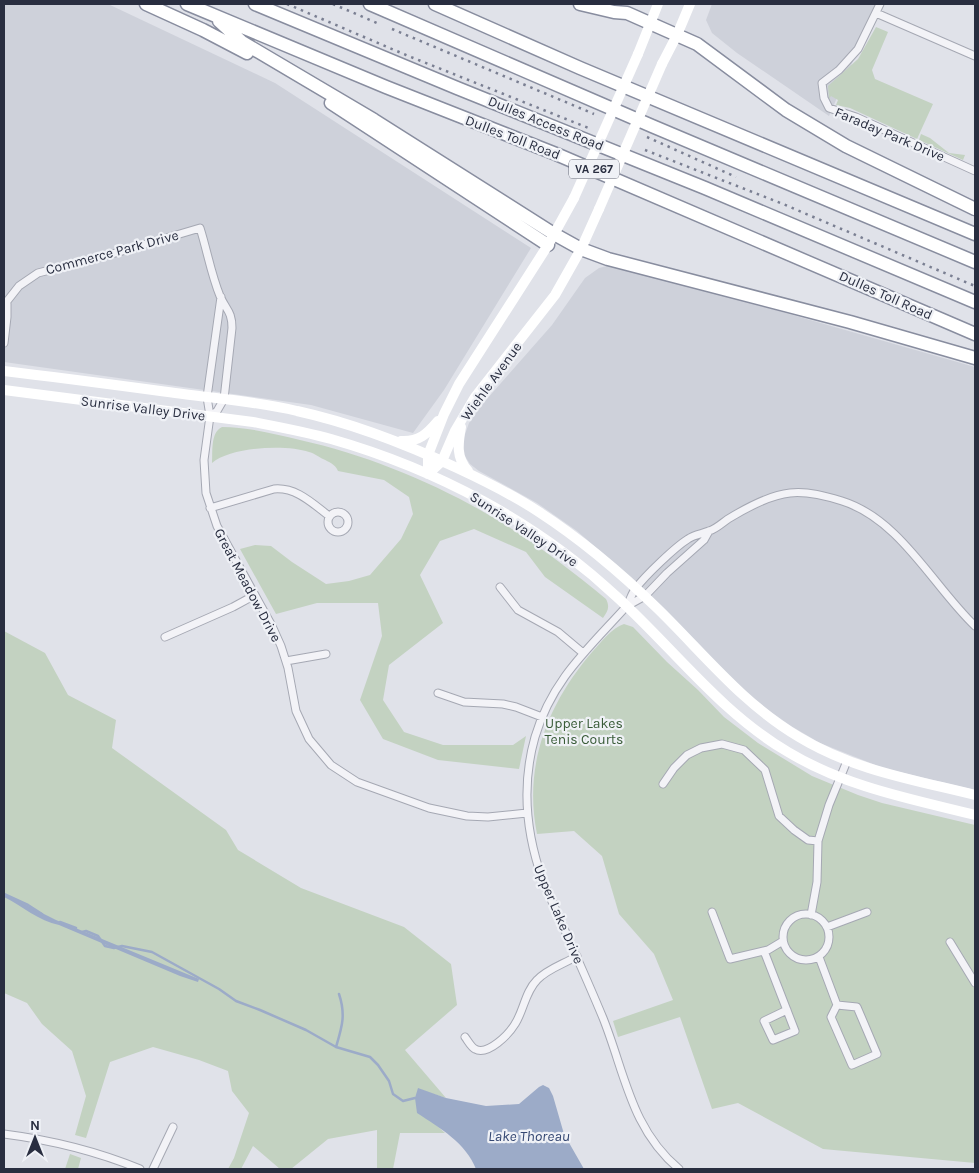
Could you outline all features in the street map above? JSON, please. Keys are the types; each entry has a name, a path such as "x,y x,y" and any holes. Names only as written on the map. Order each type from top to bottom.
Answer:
{"highway":[{"path":"146,4 218,37 303,85 551,239 608,259 850,322 975,358"},
{"name":"Dulles Toll Road","path":"187,4 377,83 565,157 975,334"},
{"name":"Dulles Access Road","path":"255,4 456,88 731,199 975,302"},
{"path":"370,4 652,126 975,262"},
{"path":"434,4 580,68 975,234"},
{"path":"580,4 627,13 697,44 786,110 846,146 975,209"},
{"path":"209,13 242,42 374,120 551,239"}],"main road":[{"name":"Wiehle Avenue","path":"428,474 428,455 444,414 472,362 551,239 574,198 638,54 658,4"},
{"name":"Wiehle Avenue","path":"428,474 442,461 464,414 475,397 555,295 581,248 690,4"},
{"name":"Sunrise Valley Drive","path":"4,370 296,410 335,420 395,441 442,461 507,492 592,550 645,596 741,694 758,709 801,738 847,761 896,777 975,795"},
{"name":"Sunrise Valley Drive","path":"4,390 253,422 330,438 428,474 479,499 560,549 627,606 741,719 788,752 840,778 870,789 975,815"},
{"path":"395,441 419,439 444,414"},
{"path":"464,414 459,437 458,454 463,466 472,475"}],"street":[{"path":"880,4 876,13 975,56"},
{"name":"Faraday Park Drive","path":"876,13 858,49 839,70 822,83 824,98 830,108 856,117 975,171"},
{"name":"Commerce Park Drive","path":"4,343 7,317 5,304 19,286 38,273 200,228 221,297"},
{"path":"210,416 217,410 224,399 232,323 228,309 221,297"},
{"name":"Great Meadow Drive","path":"221,297 207,397 210,416 206,439 204,476 210,508 225,543 272,626 286,661 296,712 302,725 319,753 344,774 376,790 446,813 488,817 527,814"},
{"path":"210,508 282,488 298,493 329,516"},
{"path":"627,606 645,596 666,573 704,540 709,532 727,519 782,494 812,494 843,501 873,515 886,525 955,606 975,626"},
{"path":"627,606 636,588 687,539 697,534 709,532"},
{"path":"500,588 518,610 558,632 583,653"},
{"path":"165,637 233,607 255,595"},
{"name":"Upper Lake Drive","path":"627,606 563,677 542,718 530,760 527,784 527,814 536,861 543,881 604,1020 633,1106 642,1123 664,1154 680,1169"},
{"path":"286,661 326,654"},
{"path":"438,693 464,702 502,704 516,707 542,718"},
{"path":"663,784 674,768 687,755 701,748 722,744 744,750 765,770 779,816 808,840 818,842"},
{"path":"811,915 817,882 818,842 829,805 847,761"},
{"path":"712,912 730,959 764,951 783,940"},
{"path":"827,927 867,912"},
{"path":"801,915 811,915 822,920 827,927 830,940 828,947 819,957 808,961 800,960 788,952 783,940 786,926 793,918 801,915"},
{"path":"950,942 975,981"},
{"path":"764,951 795,1030 773,1040 764,1020 787,1010"},
{"path":"466,1037 473,1048 478,1050 484,1050 504,1038 516,1022 526,997 538,978 577,956"},
{"path":"819,957 837,1005 831,1017 852,1064 877,1054 857,1007 837,1005"},
{"path":"153,1169 173,1126"},
{"path":"4,1134 59,1143 91,1151 140,1169"}],"shaded area":[{"path":"4,4 108,4 275,83 531,248 444,390 413,433 311,405 4,362"},
{"path":"712,4 878,4 829,116 737,53 712,33 706,20"},
{"path":"607,266 687,285 975,367 975,790 883,768 820,743 791,726 755,701 608,558 577,531 537,503 479,471 470,464 463,453 463,440 469,423 479,408 552,325 585,278 599,268"}],"green space":[{"path":"876,27 888,32 872,70 875,79 933,104 917,139 850,108 836,105 838,100 831,96 829,99 828,86 858,59"},
{"path":"921,134 930,138 949,153 965,155 963,160 919,140"},
{"path":"222,427 261,431 326,446 403,473 453,495 513,530 554,558 606,599 608,609 603,618 545,577 526,552 474,529 440,541 420,575 443,623 389,665 383,700 404,732 443,745 513,745 526,736 519,769 438,760 383,739 360,700 382,636 378,603 317,603 276,614 240,549 255,545 271,546 326,584 349,581 370,575 401,539 413,514 409,497 384,480 338,471 330,462 313,453 299,450 259,448 245,450 232,453 212,463 214,438"},
{"name":"Upper Lakes Tenis Courts","path":"624,624 633,627 724,717 758,743 812,776 882,803 975,825 975,1163 823,1149 738,1103 712,1109 680,1017 618,1037 613,1021 673,1000 654,954 619,914 602,856 574,831 537,834 534,784 537,759 543,736 563,692 600,643 611,631"},
{"path":"4,631 45,653 68,695 116,720 112,748 226,830 238,850 301,888 404,927 451,964 457,1005 405,1050 446,1098 418,1089 435,1124 445,1133 400,1133 393,1169 377,1169 377,1130 328,1139 291,1169 280,1169 253,1146 241,1169 228,1169 234,1158 249,1113 232,1091 228,1071 199,1060 153,1047 110,1062 86,1138 75,1135 86,1096 72,1051 42,1024 27,1003 4,993"},
{"path":"70,1154 81,1158 78,1169 65,1169"}],"water":[{"path":"4,894 56,920 199,979 198,982 44,920 4,897"},
{"name":"Lake Thoreau","path":"543,1085 549,1088 553,1096 564,1134 584,1169 476,1169 466,1151 459,1144 443,1130 417,1113 415,1098 418,1088 446,1098 486,1106 519,1104"}],"waterway":[{"path":"4,894 42,914"},
{"path":"60,922 76,928"},
{"path":"82,932 86,931 98,936 105,946 114,948 122,946 152,952 219,989 236,1001 306,1030 336,1047 370,1057 389,1081 393,1094 403,1101 415,1098"},
{"path":"336,1047 342,1021 339,994"}],"railway":[{"path":"287,4 406,55 591,129"},
{"path":"333,4 379,24"},
{"path":"392,29 594,114"},
{"path":"647,137 736,177"},
{"path":"645,150 783,204 975,286"}]}
